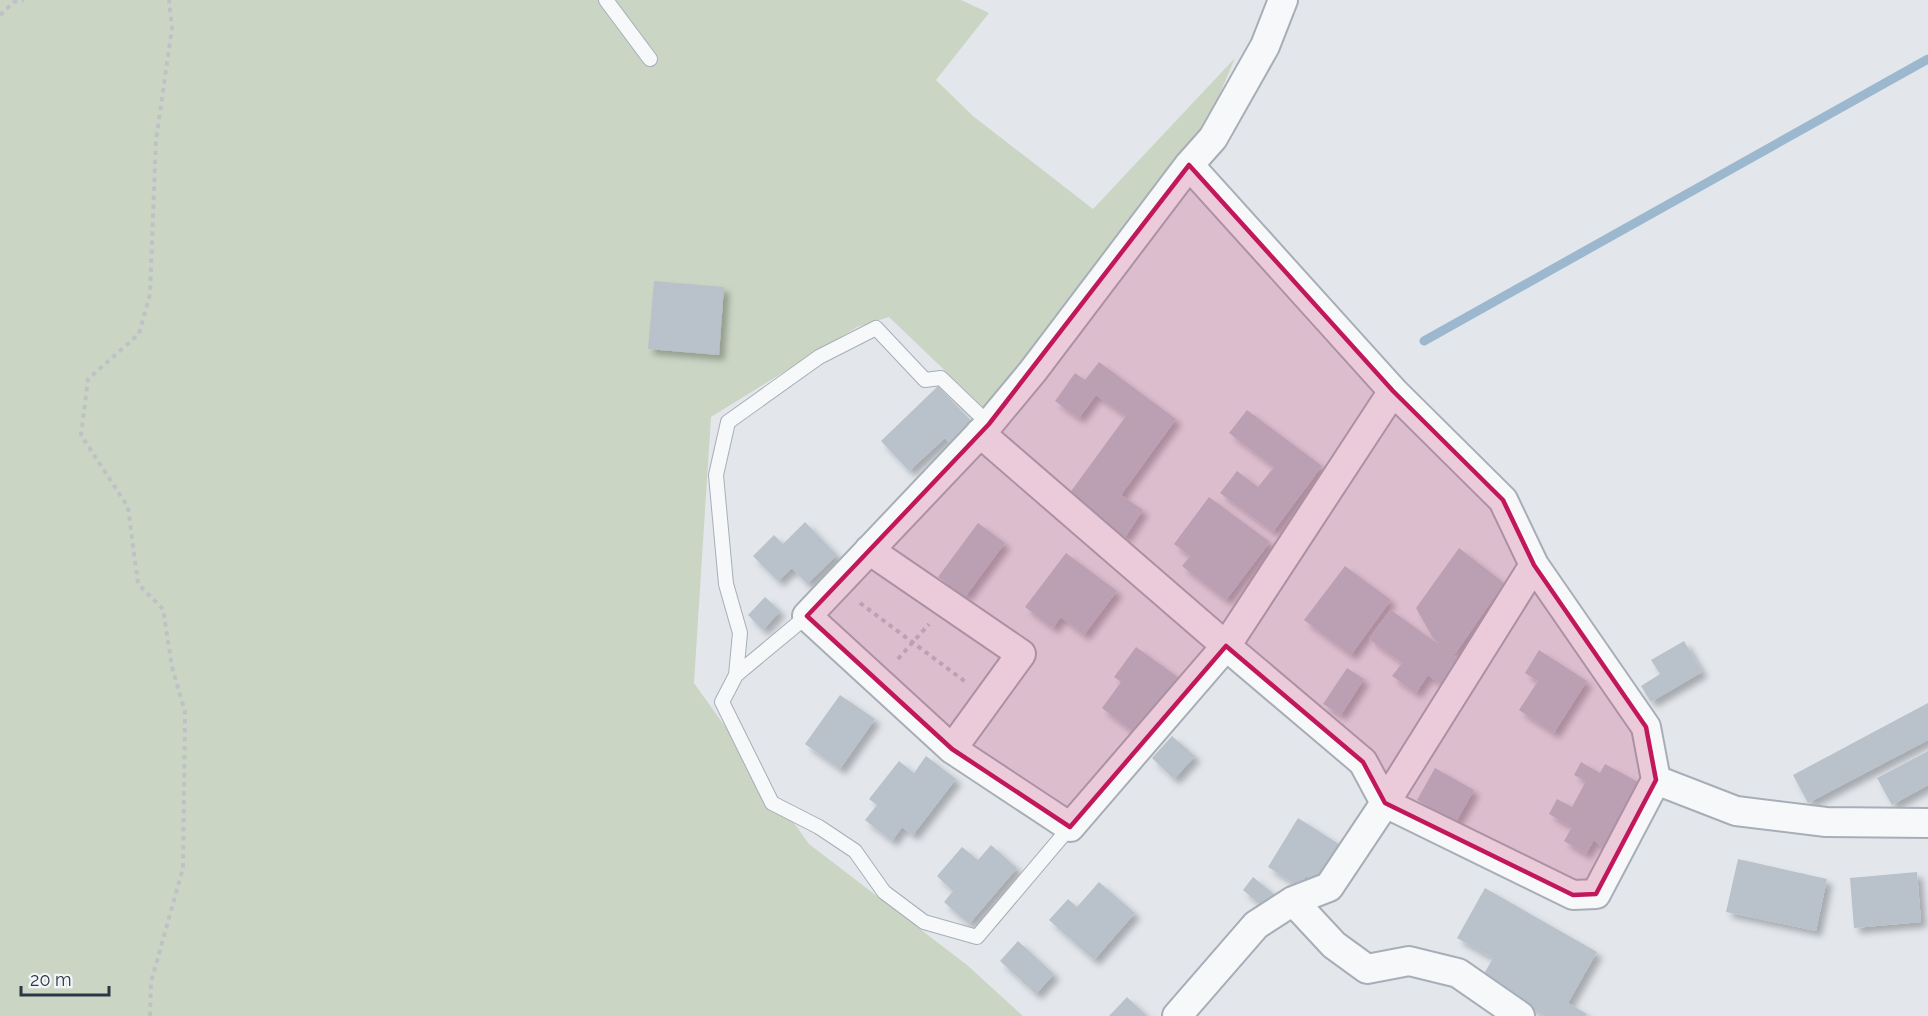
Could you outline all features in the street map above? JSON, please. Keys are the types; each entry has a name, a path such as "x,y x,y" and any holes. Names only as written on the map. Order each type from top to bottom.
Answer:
{"street":[{"path":"1283,0 1265,45 1213,138 1189,165 1040,361 985,429 807,616 952,749 1070,827 1226,646 1393,391"},
{"path":"985,429 1226,646 1363,762 1385,803 1573,895 1596,894 1656,780 1646,727 1534,566 1503,500 1393,391 1189,165"},
{"path":"869,550 1021,654 952,749"},
{"path":"1177,1016 1256,925 1293,901 1329,887 1385,803 1534,566"},
{"path":"1656,780 1736,811 1826,822 1928,823"},
{"path":"1293,901 1334,945 1367,969 1409,961 1458,973 1520,1016"}],"lane":[{"path":"606,0 650,59"},
{"path":"985,429 940,378 926,380 876,328 819,357 728,422 716,475 726,584 740,633 736,675 723,702 772,803 819,827 855,851 884,892 924,922 977,937 1070,827"},
{"path":"736,675 807,616"}],"path":[{"path":"0,15 14,2 24,0"},
{"path":"150,1016 151,981 183,868 186,712 172,667 163,609 138,584 128,507 81,435 87,379 139,334 150,294 156,140 172,28 169,0"},
{"path":"836,585 989,699"},
{"path":"879,681 947,603"}],"highlighted area":[{"path":"1189,165 1393,391 1503,500 1534,565 1646,727 1656,780 1596,894 1573,895 1385,803 1363,762 1226,646 1070,827 952,749 807,616 989,424"}],"green space":[{"path":"0,0 961,0 989,13 936,80 973,116 1093,209 1235,58 1204,131 986,410 889,317 857,327 711,417 694,683 809,844 967,965 1023,1016 0,1016"}],"building":[{"path":"654,281 724,287 719,355 648,349"},
{"path":"1099,362 1176,419 1121,495 1143,510 1124,539 1103,519 1069,494 1126,416 1096,395 1079,418 1055,401 1075,373 1085,380"},
{"path":"938,386 974,424 951,445 945,438 909,471 881,441"},
{"path":"1247,410 1322,466 1273,532 1220,493 1237,471 1258,487 1274,467 1229,433"},
{"path":"1209,497 1270,542 1226,600 1182,566 1190,556 1174,544"},
{"path":"805,522 837,555 807,584 792,568 778,581 753,556 774,535 783,544"},
{"path":"978,523 1005,543 965,597 938,577"},
{"path":"1459,548 1504,583 1455,654 1433,638 1416,608"},
{"path":"1066,553 1117,591 1084,635 1061,617 1053,628 1025,607"},
{"path":"1345,566 1391,600 1351,655 1304,620"},
{"path":"765,597 780,611 763,630 748,615"},
{"path":"1391,610 1460,660 1442,685 1428,675 1416,693 1392,676 1402,663 1369,639"},
{"path":"1684,641 1702,672 1651,702 1641,686 1660,674 1651,660"},
{"path":"1136,647 1178,677 1136,734 1102,708 1121,682 1114,677"},
{"path":"1539,650 1587,681 1554,733 1519,710 1538,681 1525,673"},
{"path":"1347,668 1364,679 1341,715 1323,704"},
{"path":"840,695 875,719 840,769 805,744"},
{"path":"1928,703 1928,740 1808,803 1793,775"},
{"path":"1172,736 1195,756 1174,779 1152,758"},
{"path":"1928,751 1928,785 1892,805 1877,778"},
{"path":"926,756 956,779 913,835 902,827 892,841 865,820 877,805 869,799 899,761 914,773"},
{"path":"1581,762 1600,773 1605,764 1640,783 1603,849 1594,840 1586,854 1564,841 1572,827 1549,814 1557,799 1572,807 1586,781 1574,775"},
{"path":"1435,768 1474,790 1456,822 1417,800"},
{"path":"1298,818 1339,844 1315,882 1306,876 1300,887 1268,867"},
{"path":"991,845 1017,868 969,924 944,902 953,891 937,876 962,847 978,860"},
{"path":"1738,859 1827,879 1816,931 1726,912"},
{"path":"1917,872 1921,922 1854,928 1850,878"},
{"path":"1253,877 1275,895 1264,908 1243,890"},
{"path":"1099,882 1135,913 1094,960 1049,920 1068,899 1077,907"},
{"path":"1485,888 1597,952 1568,1003 1587,1014 1585,1016 1545,1016 1481,979 1493,958 1457,938"},
{"path":"1018,941 1054,974 1036,994 1000,961"},
{"path":"1127,997 1147,1016 1109,1016"}],"waterway":[{"path":"1424,341 1928,59"}]}
